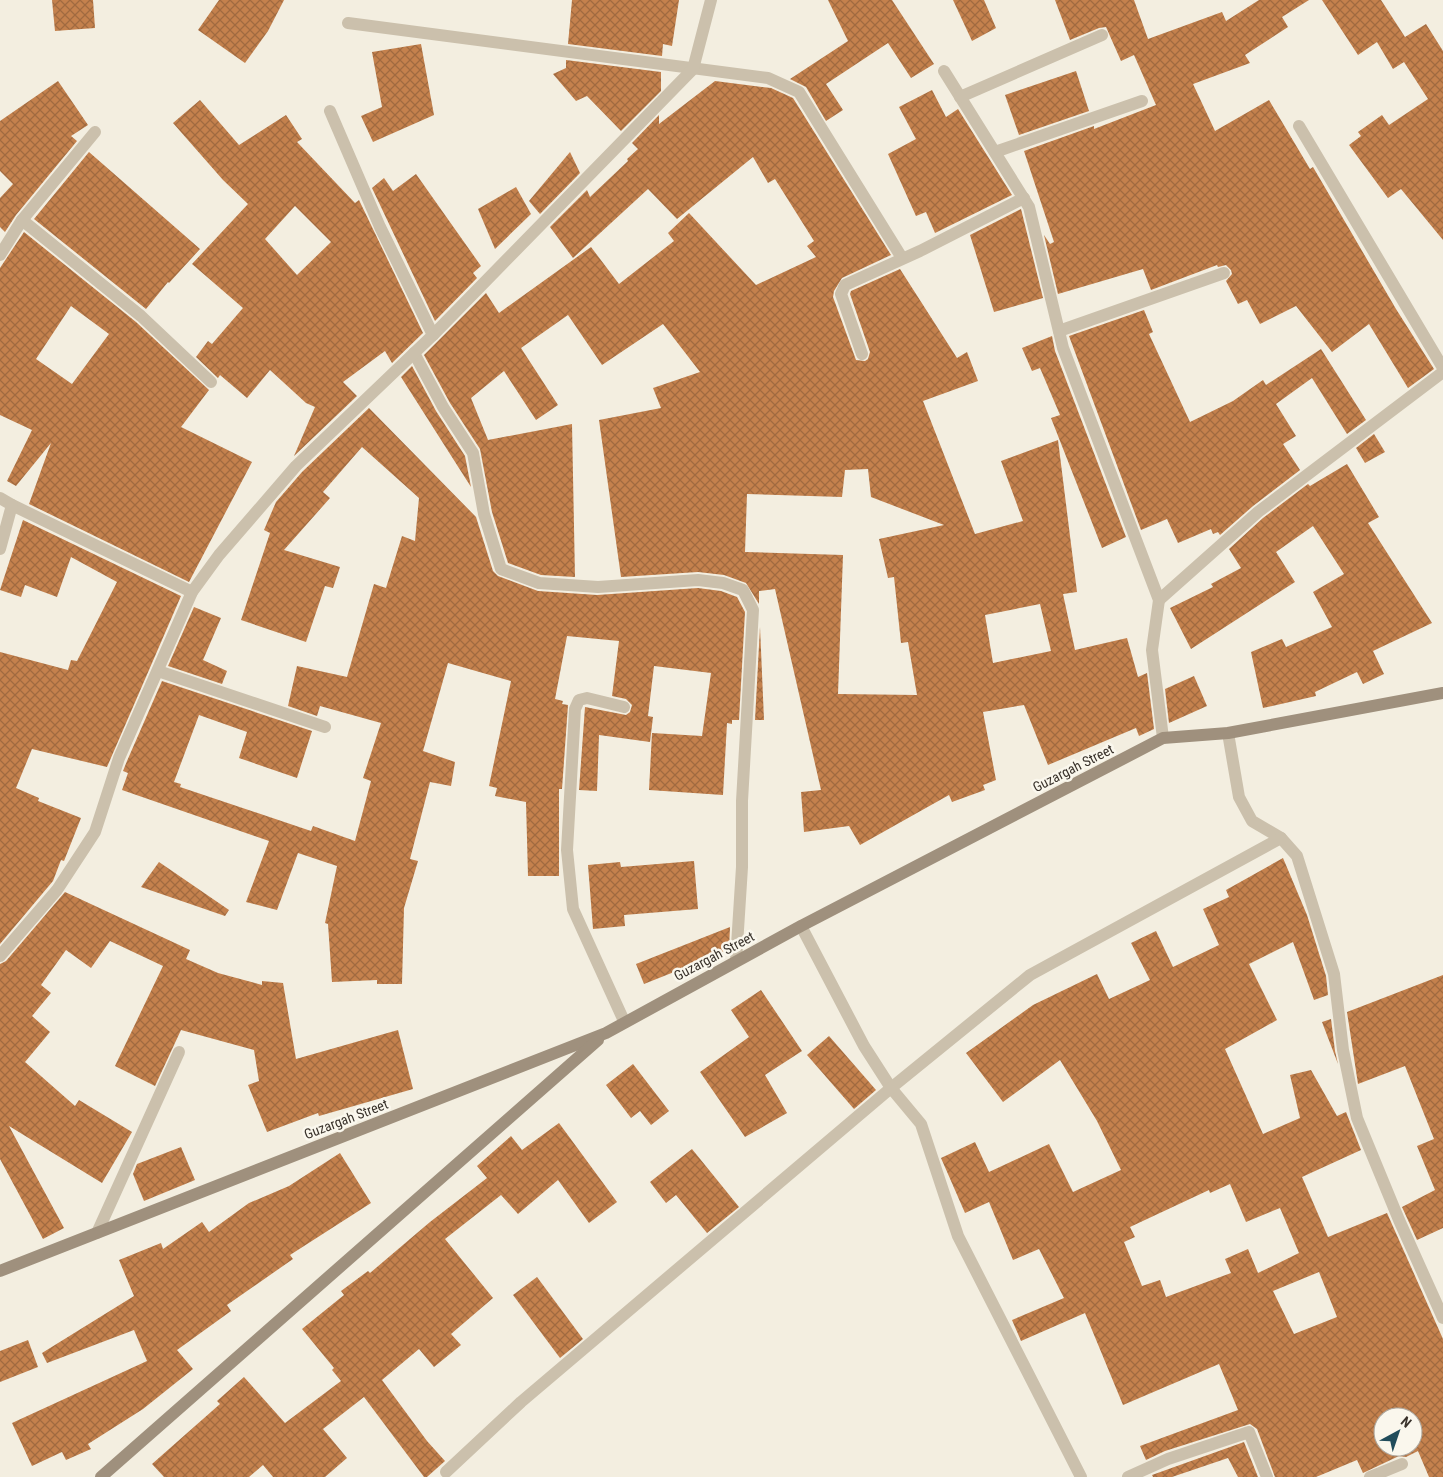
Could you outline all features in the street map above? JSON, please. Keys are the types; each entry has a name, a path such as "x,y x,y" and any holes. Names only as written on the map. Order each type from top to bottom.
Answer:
{"street":[{"path":"0,956 57,890 94,832 119,758 192,592 218,555 296,466 433,335 693,69 711,0"},
{"path":"348,23 768,78 799,92 902,258"},
{"path":"960,97 1102,36"},
{"path":"944,71 1024,198 1034,225 1063,348 1159,600 1152,650 1163,738"},
{"path":"995,152 1142,100"},
{"path":"330,110 380,227 433,335"},
{"path":"1299,126 1443,368"},
{"path":"0,255 22,220 95,132"},
{"path":"862,354 841,294 845,285 1024,198"},
{"path":"22,220 141,316 211,382"},
{"path":"1060,331 1224,273"},
{"path":"414,353 443,406 473,453 484,514 500,569 539,583 598,587 698,580 723,584 743,590 753,610 742,801 742,867 736,960"},
{"path":"1159,600 1258,512 1443,372"},
{"path":"0,498 12,506 192,592"},
{"path":"0,549 12,506"},
{"path":"158,671 326,727"},
{"name":"Guzargah Street","path":"0,1271 606,1033 800,926 1163,738 1228,733 1443,693"},
{"path":"624,707 587,698 580,700 575,708 567,850 573,909 624,1022"},
{"path":"1228,733 1239,797 1252,821 1281,838 1297,856 1334,974 1343,1050 1357,1118 1399,1220 1443,1318"},
{"path":"446,1472 521,1402 891,1088 1030,975 1281,838"},
{"path":"800,926 864,1046 891,1088 920,1124 958,1236 1081,1477"},
{"path":"101,1477 606,1033"},
{"path":"97,1233 179,1052"},
{"path":"1128,1477 1168,1459 1249,1432 1267,1477"},
{"path":"1370,1477 1402,1464"}],"building":[{"path":"52,0 93,0 95,28 55,31"},
{"path":"219,0 284,0 268,31 245,63 198,30"},
{"path":"572,0 679,0 672,46 663,44 662,56 568,44"},
{"path":"828,0 892,0 934,64 911,78 888,43 826,84 843,110 826,121 806,87 790,79 848,41"},
{"path":"953,0 984,0 996,28 972,41"},
{"path":"1055,0 1134,0 1148,39 1222,12 1226,21 1259,0 1309,0 1282,17 1288,27 1245,55 1250,63 1193,84 1215,131 1269,100 1310,169 1313,167 1396,309 1434,369 1408,388 1369,324 1332,352 1296,306 1260,324 1247,300 1238,304 1226,281 1232,274 1226,265 1218,267 1217,265 1151,290 1143,269 1058,294 1044,235 1050,244 1054,242 1024,151 1094,126 1094,129 1156,105 1134,55 1121,61 1106,27 1070,40"},
{"path":"1322,0 1381,0 1405,37 1426,24 1443,51 1443,240 1401,189 1388,198 1349,145 1361,136 1358,132 1382,115 1389,125 1428,99 1404,62 1393,69 1377,42 1358,55"},
{"path":"421,44 434,115 373,142 361,116 382,107 372,52"},
{"path":"566,60 661,72 661,91 621,131 587,96 576,101 553,74 566,68"},
{"path":"1076,71 1089,111 1019,135 1005,95"},
{"path":"58,81 88,125 71,136 77,141 16,215 5,232 0,227 0,198 13,184 0,171 0,121"},
{"path":"715,81 771,88 793,98 891,255 842,278 834,291 833,297 856,360 865,361 868,359 870,352 850,294 851,291 900,269 957,358 967,352 978,381 923,401 975,534 1023,521 1001,461 1058,440 1077,592 1063,594 1075,650 1127,638 1138,677 1147,673 1154,729 1139,736 1136,728 1048,765 1024,705 983,712 996,780 983,785 985,790 952,802 949,795 860,845 849,826 804,832 801,792 821,790 775,589 759,591 759,604 746,583 724,575 698,572 621,577 599,420 661,408 653,388 700,372 663,324 602,365 568,315 521,348 558,405 536,420 504,371 471,398 488,440 572,424 575,577 541,575 508,563 492,512 480,449 450,403 424,355 486,293 499,313 591,247 619,284 674,241 668,233 689,213 756,285 816,257 807,246 814,241 775,179 768,183 753,157 677,219 648,189 573,258 550,227 587,190 590,197 628,161 627,159 638,149 632,143 659,115 659,124","holes":["868,469 871,497 944,525 879,539 888,578 894,577 901,643 908,642 917,695 838,694 843,555 745,552 747,494 842,497 845,470","1040,604 1051,651 993,663 985,615"]},
{"path":"932,90 946,117 958,109 1012,195 935,233 926,212 916,216 888,154 916,139 899,107"},
{"path":"200,100 239,145 286,115 302,139 297,142 355,203 359,200 423,333 392,363 385,351 343,382 357,396 294,456 315,407 306,403 270,370 247,398 220,375 218,378 196,357 208,341 212,344 243,308 192,264 248,204 223,180 173,123","holes":["295,206 331,242 297,275 265,239"]},
{"path":"89,152 200,249 168,282 146,309 34,219"},
{"path":"570,152 580,173 540,214 529,201"},
{"path":"416,174 481,266 473,273 477,278 435,321 372,188 384,178 393,191"},
{"path":"516,187 531,214 495,249 478,209"},
{"path":"1021,209 1043,298 994,312 970,235"},
{"path":"24,232 136,322 209,390 181,427 252,462 189,582 29,504 51,443 16,486 7,481 32,430 0,415 0,268","holes":["71,306 109,334 72,384 36,359"]},
{"path":"1144,310 1153,332 1149,334 1190,422 1233,401 1263,380 1266,385 1321,349 1366,420 1347,434 1312,378 1276,404 1296,436 1283,444 1300,470 1253,506 1220,535 1218,532 1213,534 1211,529 1178,543 1167,519 1141,530 1069,336"},
{"path":"1052,336 1055,351 1126,537 1102,548 1051,418 1060,415 1040,368 1032,371 1022,348"},
{"path":"412,366 436,411 465,456 471,487 401,377"},
{"path":"369,408 476,517 493,571 498,576 538,591 597,595 698,588 721,591 737,597 745,612 739,720 732,720 732,724 727,723 723,795 649,790 652,733 702,736 711,673 654,666 648,716 653,717 650,742 599,735 597,791 579,790 585,707 626,715 630,712 632,705 626,699 612,696 619,641 567,636 555,699 563,701 562,704 568,705 562,789 559,789 559,876 528,876 526,802 495,796 497,788 489,786 511,681 448,663 423,751 455,762 451,786 430,782 410,859 418,861 404,908 402,984 377,984 377,980 332,982 328,924 325,923 337,866 298,853 277,910 246,902 269,841 122,790 128,773 123,771 162,681 312,731 297,778 239,758 247,732 199,715 174,782 181,784 180,787 311,831 313,826 355,841 371,781 363,778 381,723 320,706 317,716 288,706 297,666 347,677 374,584 386,588 402,536 415,541 419,498 362,447 323,492 330,498 284,550 340,567 333,588 325,586 306,642 241,620 270,533 264,530 276,502 302,472"},
{"path":"1374,434 1385,452 1365,463 1356,448"},
{"path":"1347,464 1379,517 1368,523 1432,623 1373,651 1384,674 1363,684 1357,672 1315,692 1316,696 1263,708 1251,652 1282,639 1286,647 1332,627 1313,592 1344,574 1313,526 1276,552 1295,582 1191,649 1170,608 1213,587 1211,584 1241,568 1229,549 1263,518 1308,484 1310,486"},
{"path":"23,520 181,596 107,767 32,749 16,788 39,798 38,801 81,818 64,861 61,860 53,881 0,944 0,652 68,670 71,660 77,661 117,582 71,557 57,597 25,585 21,597 0,590"},
{"path":"194,607 221,618 203,660 227,671 222,684 168,666"},
{"path":"760,627 764,720 755,720"},
{"path":"1194,676 1207,706 1169,723 1165,689"},
{"path":"1283,858 1307,915 1326,976 1328,995 1314,1000 1293,942 1249,964 1277,1020 1225,1049 1263,1134 1300,1118 1290,1075 1311,1070 1337,1116 1346,1112 1361,1150 1302,1177 1328,1237 1387,1213 1443,1339 1443,1477 1429,1477 1421,1457 1423,1457 1423,1407 1373,1407 1373,1457 1397,1457 1363,1473 1357,1460 1316,1477 1275,1477 1257,1429 1250,1424 1165,1451 1146,1460 1140,1446 1238,1410 1219,1364 1123,1405 1085,1313 1021,1341 1012,1320 1064,1298 1039,1249 1013,1260 989,1202 965,1213 941,1158 975,1142 989,1172 1049,1144 1073,1192 1121,1170 1097,1121 1060,1060 1003,1102 966,1053 1033,1005 1097,974 1109,999 1150,980 1131,943 1156,931 1173,967 1219,945 1203,909 1229,897 1226,890","holes":["1230,1184 1246,1222 1280,1208 1299,1253 1258,1273 1248,1249 1225,1259 1231,1273 1166,1297 1160,1280 1142,1286 1124,1242 1135,1237 1130,1227 1209,1190 1210,1193","1319,1272 1337,1317 1294,1334 1273,1291"]},
{"path":"694,861 698,909 624,915 625,926 593,929 588,865 620,862 621,867"},
{"path":"159,862 229,910 225,916 141,887"},
{"path":"65,892 190,950 186,959 218,973 262,985 262,981 283,983 296,1059 398,1030 413,1089 319,1116 318,1113 267,1132 248,1085 259,1081 254,1050 181,1030 155,1086 115,1066 163,966 110,941 91,968 66,950 41,985 51,993 32,1016 50,1032 25,1062 75,1106 79,1100 132,1132 102,1183 9,1126 64,1228 43,1239 0,1159 0,964 6,961"},
{"path":"730,927 729,950 644,984 636,964"},
{"path":"1443,975 1443,1228 1417,1240 1402,1207 1435,1190 1417,1146 1434,1139 1405,1066 1358,1084 1347,1012"},
{"path":"761,990 802,1051 765,1075 787,1113 745,1137 700,1072 749,1037 731,1010"},
{"path":"1331,1019 1335,1051 1338,1064 1322,1022"},
{"path":"829,1036 876,1090 854,1109 807,1055"},
{"path":"633,1064 669,1111 651,1125 640,1111 631,1118 606,1085"},
{"path":"559,1123 617,1202 589,1223 558,1180 518,1214 501,1195 445,1239 493,1298 451,1334 461,1345 434,1367 419,1349 382,1380 427,1441 445,1461 427,1477 424,1477 364,1397 323,1429 347,1458 325,1477 273,1477 263,1465 249,1477 164,1477 152,1464 220,1404 217,1401 244,1377 285,1423 341,1381 332,1370 334,1368 302,1329 344,1295 341,1291 368,1271 370,1273 430,1222 487,1178 477,1166 511,1136 522,1150"},
{"path":"181,1147 195,1180 144,1201 133,1174 137,1164"},
{"path":"692,1149 739,1207 707,1233 676,1195 666,1203 650,1182"},
{"path":"340,1153 371,1203 290,1255 293,1259 227,1305 231,1311 177,1350 193,1369 143,1409 88,1444 91,1449 66,1460 62,1452 32,1466 12,1423 147,1361 134,1330 47,1363 42,1353 134,1296 119,1260 161,1243 163,1249 202,1222 209,1232 249,1203 289,1186"},
{"path":"537,1277 583,1339 560,1358 513,1295"},
{"path":"28,1340 38,1367 0,1382 0,1351"},
{"path":"1244,1442 1258,1477 1238,1477 1228,1458 1172,1477 1153,1477 1152,1475"}]}
